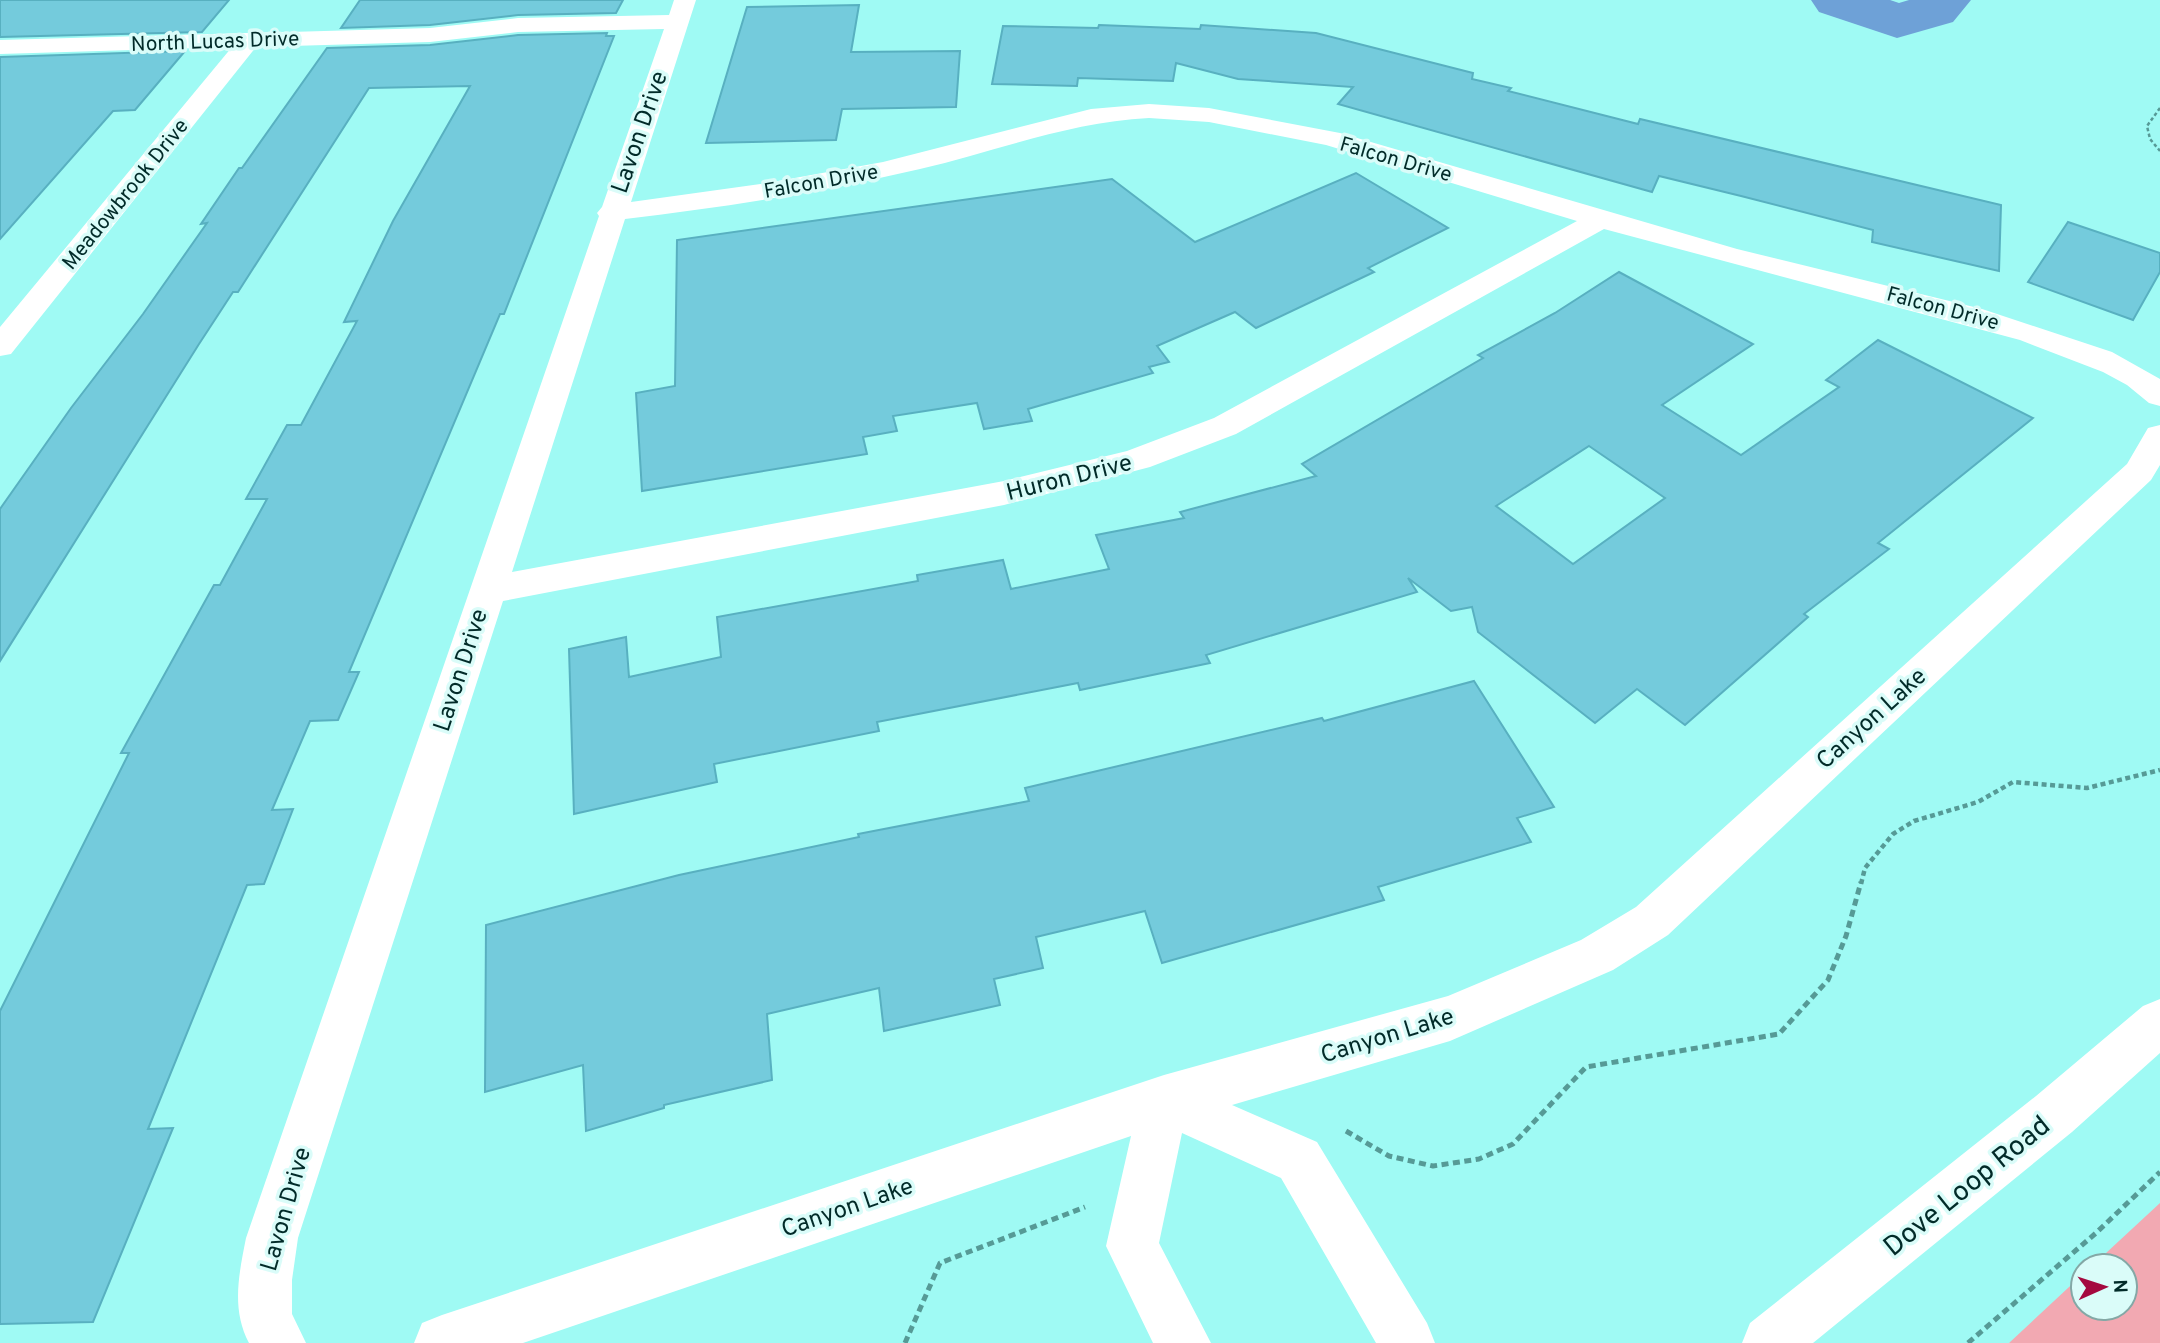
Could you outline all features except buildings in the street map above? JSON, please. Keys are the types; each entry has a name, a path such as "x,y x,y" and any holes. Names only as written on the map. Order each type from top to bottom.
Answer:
{"street":[{"name":"North Lucas Drive","path":"0,47 430,35 681,11"},
{"name":"Lavon Drive","path":"278,1343 265,1318 265,1280 272,1238 611,213 681,11"},
{"name":"Meadowbrook Drive","path":"0,346 249,41"},
{"name":"Falcon Drive","path":"611,213 795,187 964,151 1056,124 1110,113 1148,111 1228,118 1348,144 1600,220 1816,278 1936,304 2008,326 2122,368 2159,408"},
{"name":"Huron Drive","path":"487,590 988,497 1097,473 1172,450 1225,426 1600,220"},
{"name":"Canyon Lake","path":"442,1343 1164,1101 1450,1018 1597,955 1652,921 2139,472 2159,408"},
{"name":"Dove Loop Road","path":"1770,1343 2054,1114 2160,1022"},
{"path":"1183,1343 1132,1247 1164,1101 1299,1160 1407,1343"}],"path":[{"path":"2160,108 2147,126 2150,139 2160,151"},
{"path":"1342,1129 1389,1156 1433,1166 1479,1159 1513,1144 1586,1067 1779,1034 1828,980 1846,936 1865,867 1893,834 1914,821 1978,802 2012,782 2088,788 2160,770"},
{"path":"1968,1343 2096,1233 2160,1172"},
{"path":"905,1343 940,1263 1030,1226 1145,1186"}],"shaded area":[{"path":"2160,1203 2160,1343 2009,1343 2069,1287 2069,1322 2139,1322 2139,1252 2107,1252"}],"waterway":[{"path":"1838,0 1897,21 1934,10 1944,0"}]}
